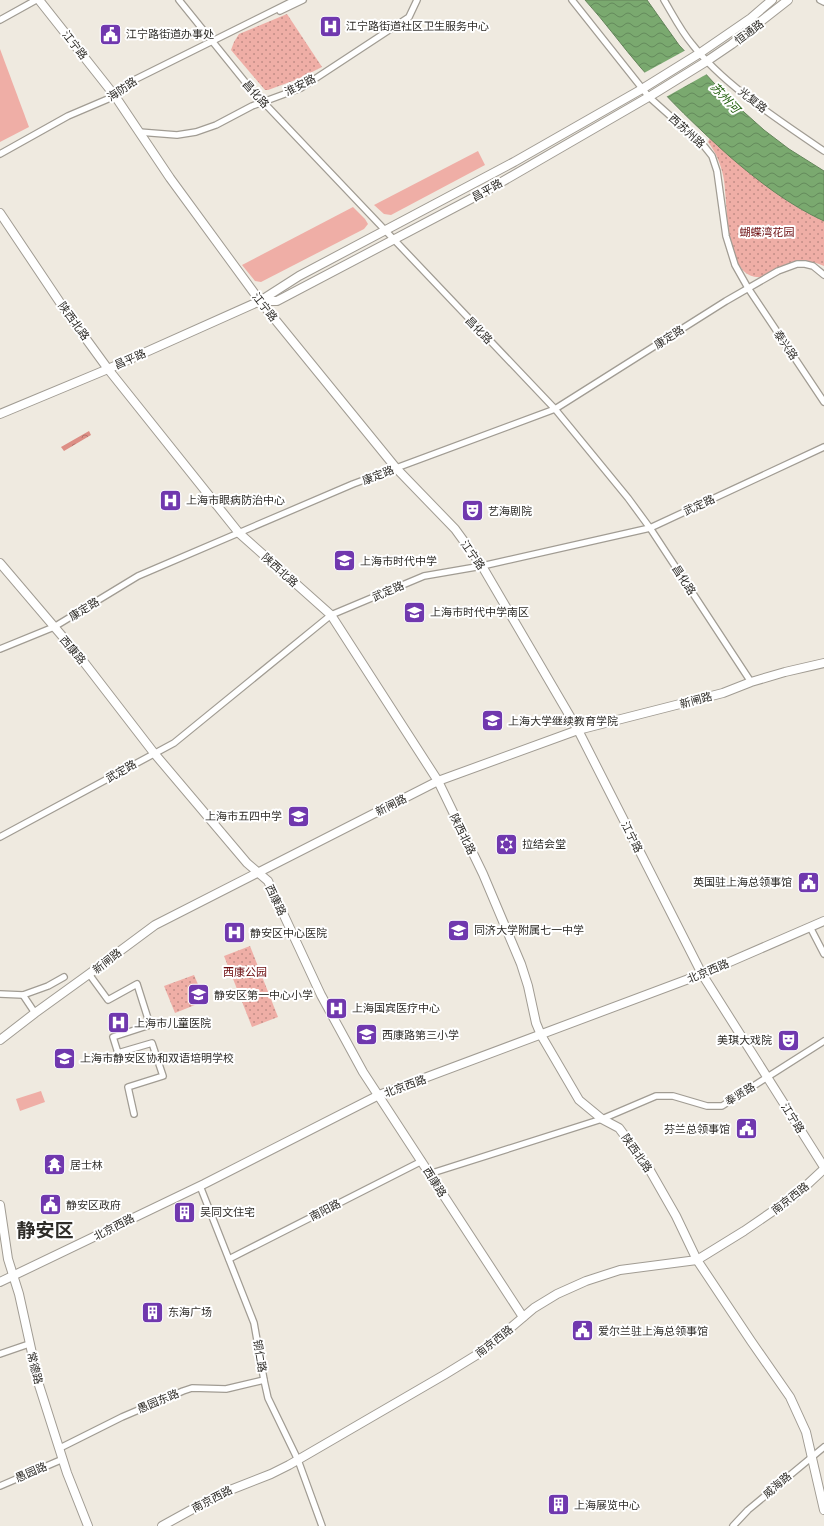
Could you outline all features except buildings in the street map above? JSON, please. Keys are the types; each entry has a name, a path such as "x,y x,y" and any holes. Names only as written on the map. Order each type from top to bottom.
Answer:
{"main road":[{"name":"江宁路","path":"39,0 115,96 202,224 260,301 396,468 455,529 482,566 578,730 702,974 824,1168"},
{"name":"恒通路","path":"698,55 751,18 772,0"},
{"name":"恒通路","path":"705,63 788,0"},
{"name":"昌平路","path":"0,414 108,369 260,301 299,276 514,162 646,87 698,55"},
{"name":"昌平路","path":"260,301 277,301 486,191 705,63"},
{"name":"陕西北路","path":"0,213 65,310 108,369 239,533 331,615 438,781 483,874 521,964 528,986 536,1023 541,1035 579,1100 602,1119 619,1128 648,1167 676,1216 697,1260 790,1397 806,1432 824,1510"},
{"name":"西康路","path":"0,563 80,656 154,753 257,873 268,881 321,995 363,1072 523,1317"},
{"name":"新闸路","path":"0,1040 34,1012 90,974 155,925 438,781 578,730 722,692 785,672 824,663"},
{"name":"北京西路","path":"0,1282 200,1186 379,1095 702,974 824,921"},
{"name":"南京西路","path":"162,1526 220,1494 271,1474 298,1460 438,1379 483,1351 534,1308 557,1294 600,1276 620,1270 697,1260 744,1231 795,1196 824,1168"},
{"name":"常德路","path":"0,1205 8,1259 19,1294 29,1344 43,1397 63,1459 88,1526"}],"street":[{"path":"0,20 36,0"},
{"name":"昌化路","path":"179,0 250,88 555,409 628,498 650,528 750,682"},
{"name":"海防路","path":"0,154 68,116 115,96 121,88 128,83 295,0"},
{"name":"海防路","path":"245,24 259,20 303,0"},
{"name":"淮安路","path":"140,132 177,135 196,132 216,125 252,106 301,88 409,17 417,0"},
{"name":"西苏州路","path":"572,0 652,95 704,146 714,160 718,171 723,219 728,245 735,265 748,288"},
{"name":"光复路","path":"664,0 698,55 705,63 756,104 824,150"},
{"path":"820,0 824,2"},
{"name":"康定路","path":"0,649 54,627 138,576 354,484 555,409 748,288 778,271 797,264 805,264 813,266 824,275"},
{"name":"泰兴路","path":"748,288 824,402"},
{"name":"武定路","path":"0,837 174,743 331,615 418,578 482,566 650,528 824,447"},
{"path":"810,927 824,954"},
{"path":"90,974 108,1000 137,984 150,1026 113,1038 118,1053 152,1043 164,1076 128,1087 134,1114"},
{"path":"0,994 24,995 48,986 64,977"},
{"path":"24,995 34,1012"},
{"name":"奉贤路","path":"602,1119 656,1096 673,1096 707,1106 722,1106 824,1041"},
{"path":"429,1174 602,1119"},
{"name":"南阳路","path":"230,1259 422,1161"},
{"name":"铜仁路","path":"200,1186 254,1323 268,1398 298,1460 322,1526"},
{"path":"0,1354 29,1344"},
{"name":"愚园东路","path":"60,1448 122,1417 183,1391 192,1388 226,1389 264,1380"},
{"name":"威海路","path":"733,1526 748,1510 811,1456 824,1447"},
{"name":"愚园路","path":"0,1486 63,1459"}],"green space":[{"path":"287,14 322,67 298,79 265,90 231,50 239,34"},
{"path":"0,49 29,127 0,142"},
{"name":"蝴蝶湾花园","path":"710,138 778,195 824,221 824,266 807,261 800,261 786,265 763,277 750,275 740,267 734,254 730,238 727,220 725,187 721,166 708,142"},
{"path":"478,151 485,165 391,215 384,214 374,205"},
{"path":"353,207 368,224 364,229 261,282 255,281 242,265"},
{"path":"89,431 91,435 64,451 61,447"},
{"name":"西康公园","path":"250,946 278,1017 252,1027 224,956"},
{"path":"194,975 205,1001 175,1013 164,986"},
{"path":"41,1091 45,1102 20,1111 16,1099"}],"water":[{"name":"苏州河","path":"585,0 647,0 679,45 726,96 764,130 789,149 824,171 824,221 798,208 774,192 717,145 651,80"}],"pier":[{"path":"686,50 707,74 666,97 644,73"}],"place":[{"name":"江宁路街道社区卫生服务中心","path":"331,26"},
{"name":"江宁路街道办事处","path":"111,34"},
{"name":"上海市眼病防治中心","path":"171,500"},
{"name":"艺海剧院","path":"472,511"},
{"name":"上海市时代中学","path":"345,561"},
{"name":"上海市时代中学南区","path":"414,612"},
{"name":"上海大学继续教育学院","path":"492,721"},
{"name":"上海市五四中学","path":"298,816"},
{"name":"拉结会堂","path":"507,844"},
{"name":"英国驻上海总领事馆","path":"808,882"},
{"name":"同济大学附属七一中学","path":"459,930"},
{"name":"静安区中心医院","path":"234,933"},
{"name":"静安区第一中心小学","path":"199,995"},
{"name":"上海国宾医疗中心","path":"337,1008"},
{"name":"上海市儿童医院","path":"118,1023"},
{"name":"西康路第三小学","path":"367,1035"},
{"name":"美琪大戏院","path":"788,1040"},
{"name":"上海市静安区协和双语培明学校","path":"65,1058"},
{"name":"芬兰总领事馆","path":"746,1129"},
{"name":"居士林","path":"55,1165"},
{"name":"静安区政府","path":"51,1205"},
{"name":"吴同文住宅","path":"184,1212"},
{"name":"东海广场","path":"153,1312"},
{"name":"爱尔兰驻上海总领事馆","path":"582,1331"},
{"name":"上海展览中心","path":"558,1505"}],"district":[{"name":"静安区","path":"45,1230"}]}
